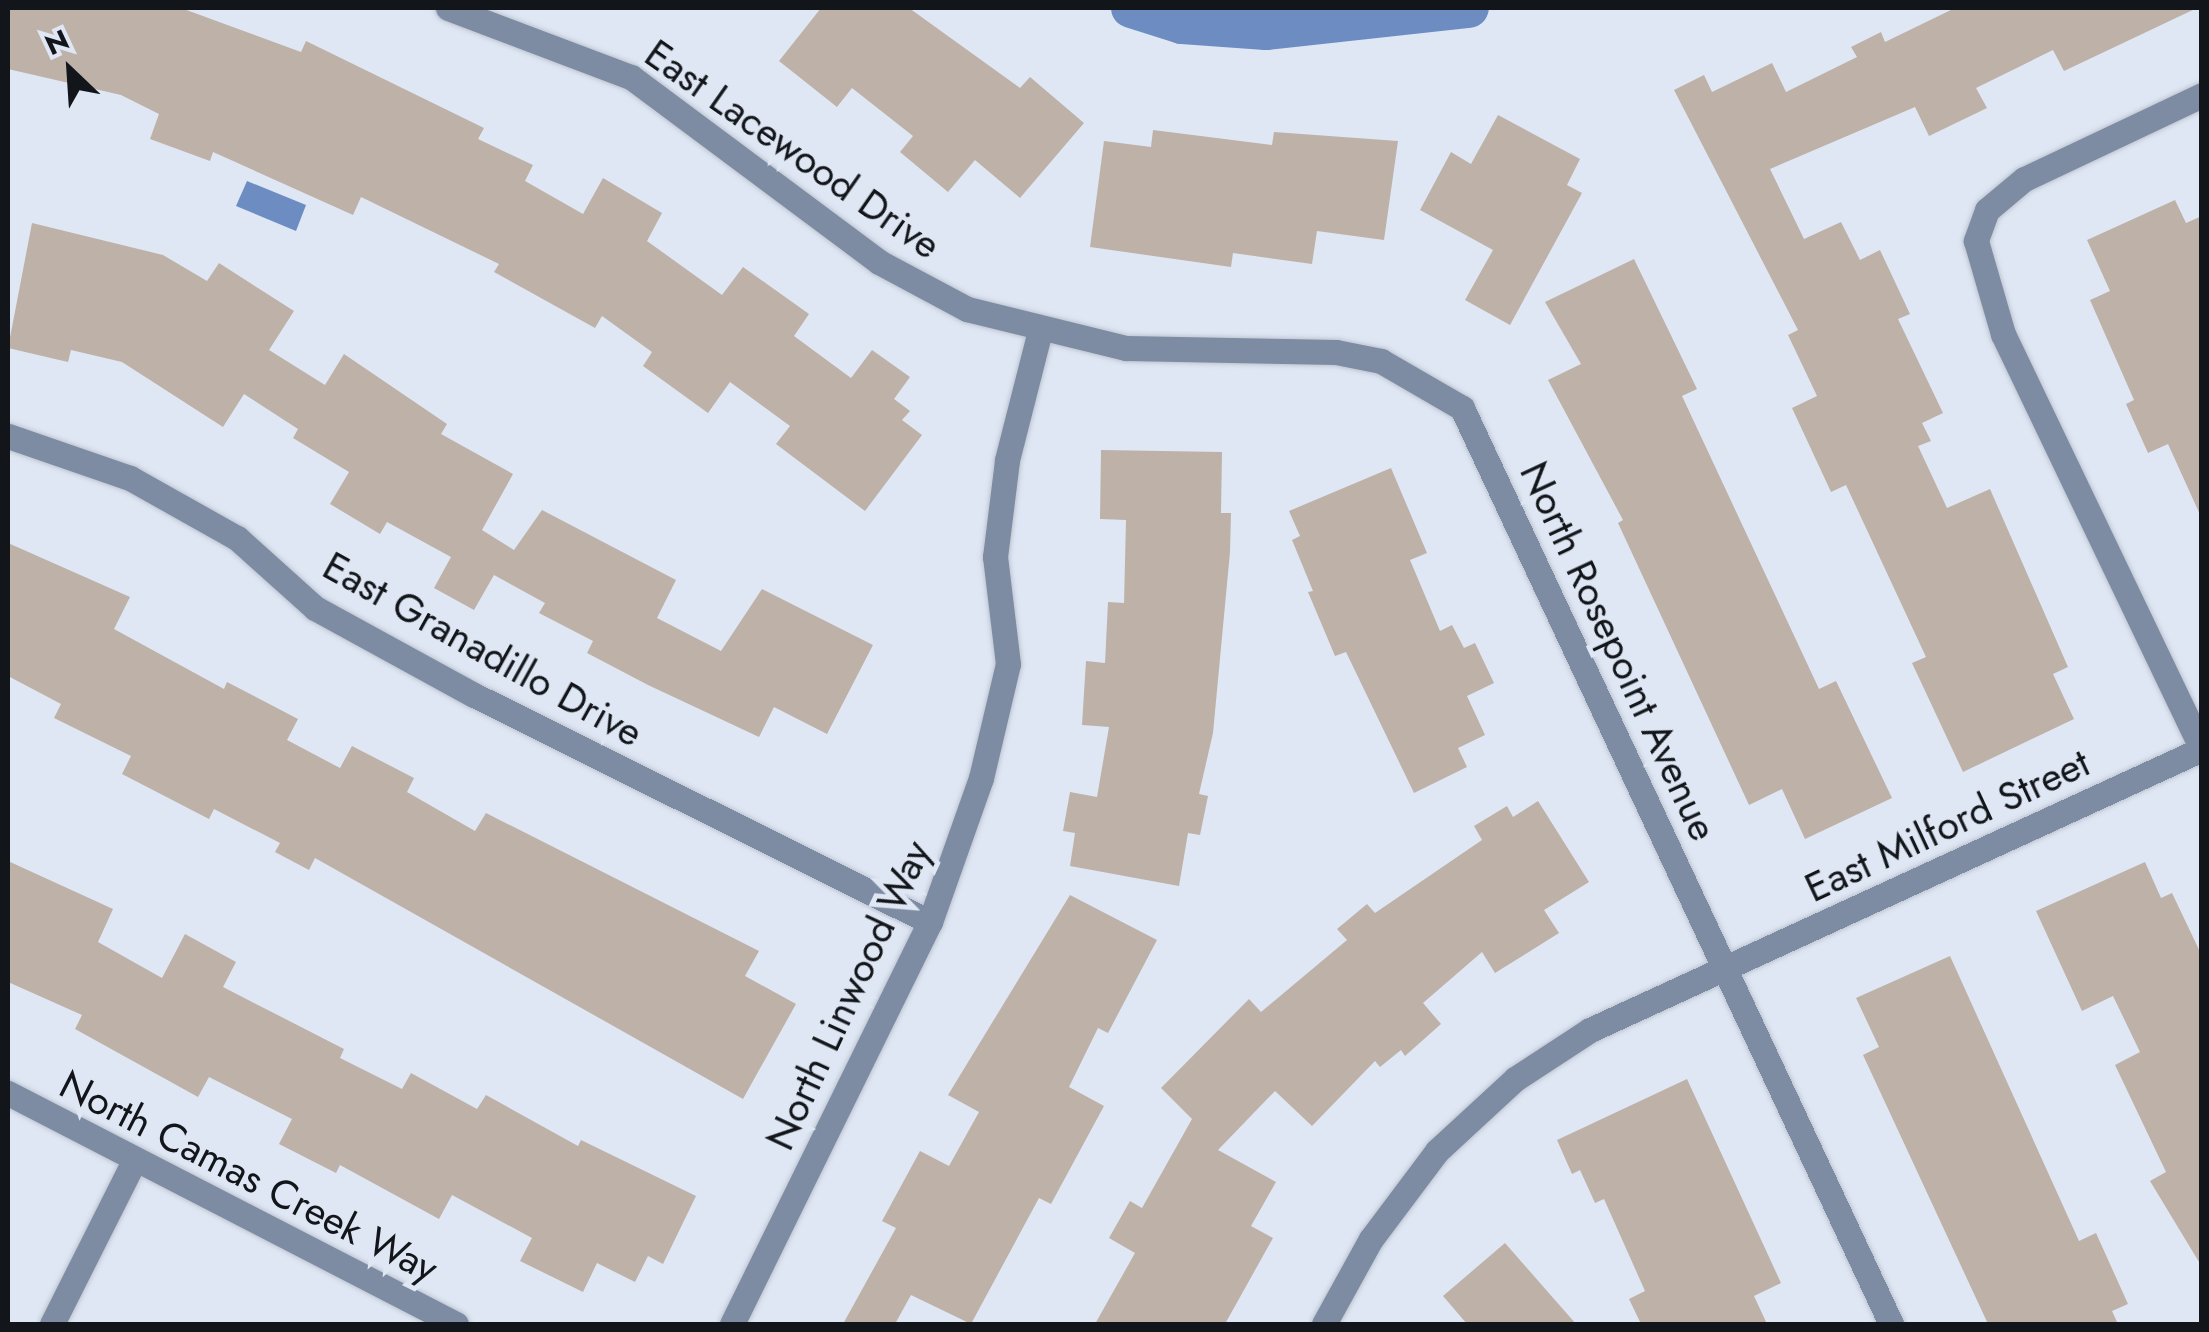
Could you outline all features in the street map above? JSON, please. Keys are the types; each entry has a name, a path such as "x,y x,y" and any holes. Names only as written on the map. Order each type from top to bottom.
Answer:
{"street":[{"name":"East Lacewood Drive","path":"448,8 631,77 879,262 967,308 1040,331"},
{"path":"2202,95 2024,180 1987,210 1976,241 2003,334 2202,749"},
{"name":"North Linwood Way","path":"732,1324 930,922 981,778 1008,664 996,557 1007,460 1040,331"},
{"name":"North Rosepoint Avenue","path":"1040,331 1126,348 1336,352 1381,361 1462,408 1891,1324"},
{"name":"East Granadillo Drive","path":"8,436 130,478 237,538 331,617 930,922"},
{"name":"East Milford Street","path":"1324,1324 1371,1239 1437,1151 1514,1079 1590,1030 2202,749"},
{"name":"North Camas Creek Way","path":"8,1092 134,1161 456,1324"},
{"path":"52,1324 134,1161"}],"water":[{"path":"247,181 306,205 296,231 236,206"}],"building":[{"path":"8,8 181,8 301,52 306,41 484,128 478,139 533,165 525,181 583,214 603,178 662,213 647,241 722,295 743,267 809,314 794,336 851,378 872,350 910,377 894,399 910,411 902,420 922,435 865,511 776,444 790,426 730,382 708,413 643,366 652,352 602,316 595,328 494,272 499,264 361,197 353,215 213,152 210,161 150,139 159,114 121,95 8,69"},
{"path":"821,8 909,8 1020,88 1030,77 1084,123 1020,198 975,160 948,192 900,152 913,136 852,88 837,107 779,61"},
{"path":"1955,8 2197,8 2064,71 2053,50 1976,88 1987,108 1929,136 1915,107 1770,169 1804,239 1841,222 1860,260 1880,250 1910,314 1898,319 1943,413 1922,423 1931,441 1918,446 1947,508 1990,489 2068,667 2053,674 2074,719 1963,772 1912,663 1926,657 1846,485 1831,492 1792,408 1817,396 1788,335 1798,330 1674,90 1704,75 1712,92 1772,63 1786,92 1857,57 1851,47 1881,32 1885,42"},
{"path":"1498,115 1580,159 1567,185 1582,193 1510,325 1465,300 1493,250 1420,210 1451,152 1471,164"},
{"path":"1153,130 1272,145 1274,132 1398,141 1384,240 1317,231 1312,264 1233,253 1231,267 1090,247 1104,141 1151,147"},
{"path":"2175,200 2186,223 2202,216 2202,519 2168,444 2148,453 2126,404 2134,400 2090,300 2110,291 2087,240"},
{"path":"32,223 163,255 207,281 219,263 294,311 269,350 325,385 344,354 447,424 441,434 513,474 482,530 514,550 542,510 676,580 657,618 721,651 762,589 873,645 827,734 774,707 759,737 648,685 587,653 593,641 539,613 545,603 494,575 474,610 434,588 451,557 387,522 380,534 330,504 349,472 293,438 298,429 244,394 223,427 122,362 71,350 68,362 8,348"},
{"path":"1634,259 1697,389 1682,396 1819,689 1836,681 1892,798 1805,839 1782,789 1749,805 1618,523 1623,520 1548,380 1581,364 1545,302"},
{"path":"1101,450 1222,452 1221,513 1231,513 1230,552 1213,733 1199,794 1208,796 1200,835 1188,833 1179,886 1070,866 1075,833 1063,831 1070,792 1097,797 1109,727 1082,725 1086,661 1105,663 1108,602 1124,603 1126,520 1100,519"},
{"path":"1391,468 1427,553 1410,560 1440,631 1452,625 1464,648 1475,643 1494,683 1467,696 1485,735 1458,748 1467,767 1414,793 1346,652 1335,656 1308,592 1313,591 1292,540 1300,536 1289,511"},
{"path":"8,543 130,597 114,629 224,689 227,682 298,719 287,740 340,768 352,746 414,778 407,792 475,831 486,813 759,951 745,976 796,1004 743,1099 315,858 309,870 275,852 280,843 214,809 209,819 122,774 131,756 54,718 61,704 8,676"},
{"path":"1538,801 1589,882 1544,910 1559,933 1495,973 1482,952 1423,1003 1441,1024 1405,1056 1401,1050 1380,1067 1375,1061 1312,1126 1275,1091 1218,1150 1276,1182 1251,1226 1273,1238 1225,1324 1095,1324 1135,1253 1109,1238 1130,1201 1142,1208 1192,1119 1161,1088 1249,999 1261,1012 1347,940 1337,929 1367,904 1375,913 1482,840 1474,826 1507,806 1513,817"},
{"path":"8,861 113,909 98,942 162,978 185,934 236,962 223,987 344,1049 340,1058 402,1089 411,1073 477,1109 486,1095 578,1146 581,1140 696,1196 663,1264 648,1256 635,1282 597,1263 583,1292 520,1261 532,1238 452,1195 439,1219 340,1165 336,1173 279,1144 292,1119 209,1077 198,1097 75,1029 82,1015 8,982"},
{"path":"2145,862 2161,898 2172,893 2202,956 2202,1267 2150,1181 2166,1172 2115,1065 2140,1052 2113,996 2082,1011 2036,911"},
{"path":"1070,895 1157,940 1108,1033 1098,1028 1069,1087 1104,1106 1051,1204 1039,1198 971,1324 911,1295 895,1324 843,1324 896,1228 882,1221 920,1151 949,1166 979,1112 948,1095"},
{"path":"1950,956 2079,1241 2096,1233 2128,1304 2112,1311 2118,1324 1988,1324 1863,1055 1879,1047 1856,998"},
{"path":"1687,1079 1781,1283 1754,1296 1767,1324 1641,1324 1629,1299 1645,1291 1604,1199 1595,1203 1580,1170 1572,1174 1557,1140"},
{"path":"1505,1243 1576,1324 1467,1324 1443,1296"}],"waterway":[{"path":"1131,8 1182,24 1266,30 1469,8"}]}
